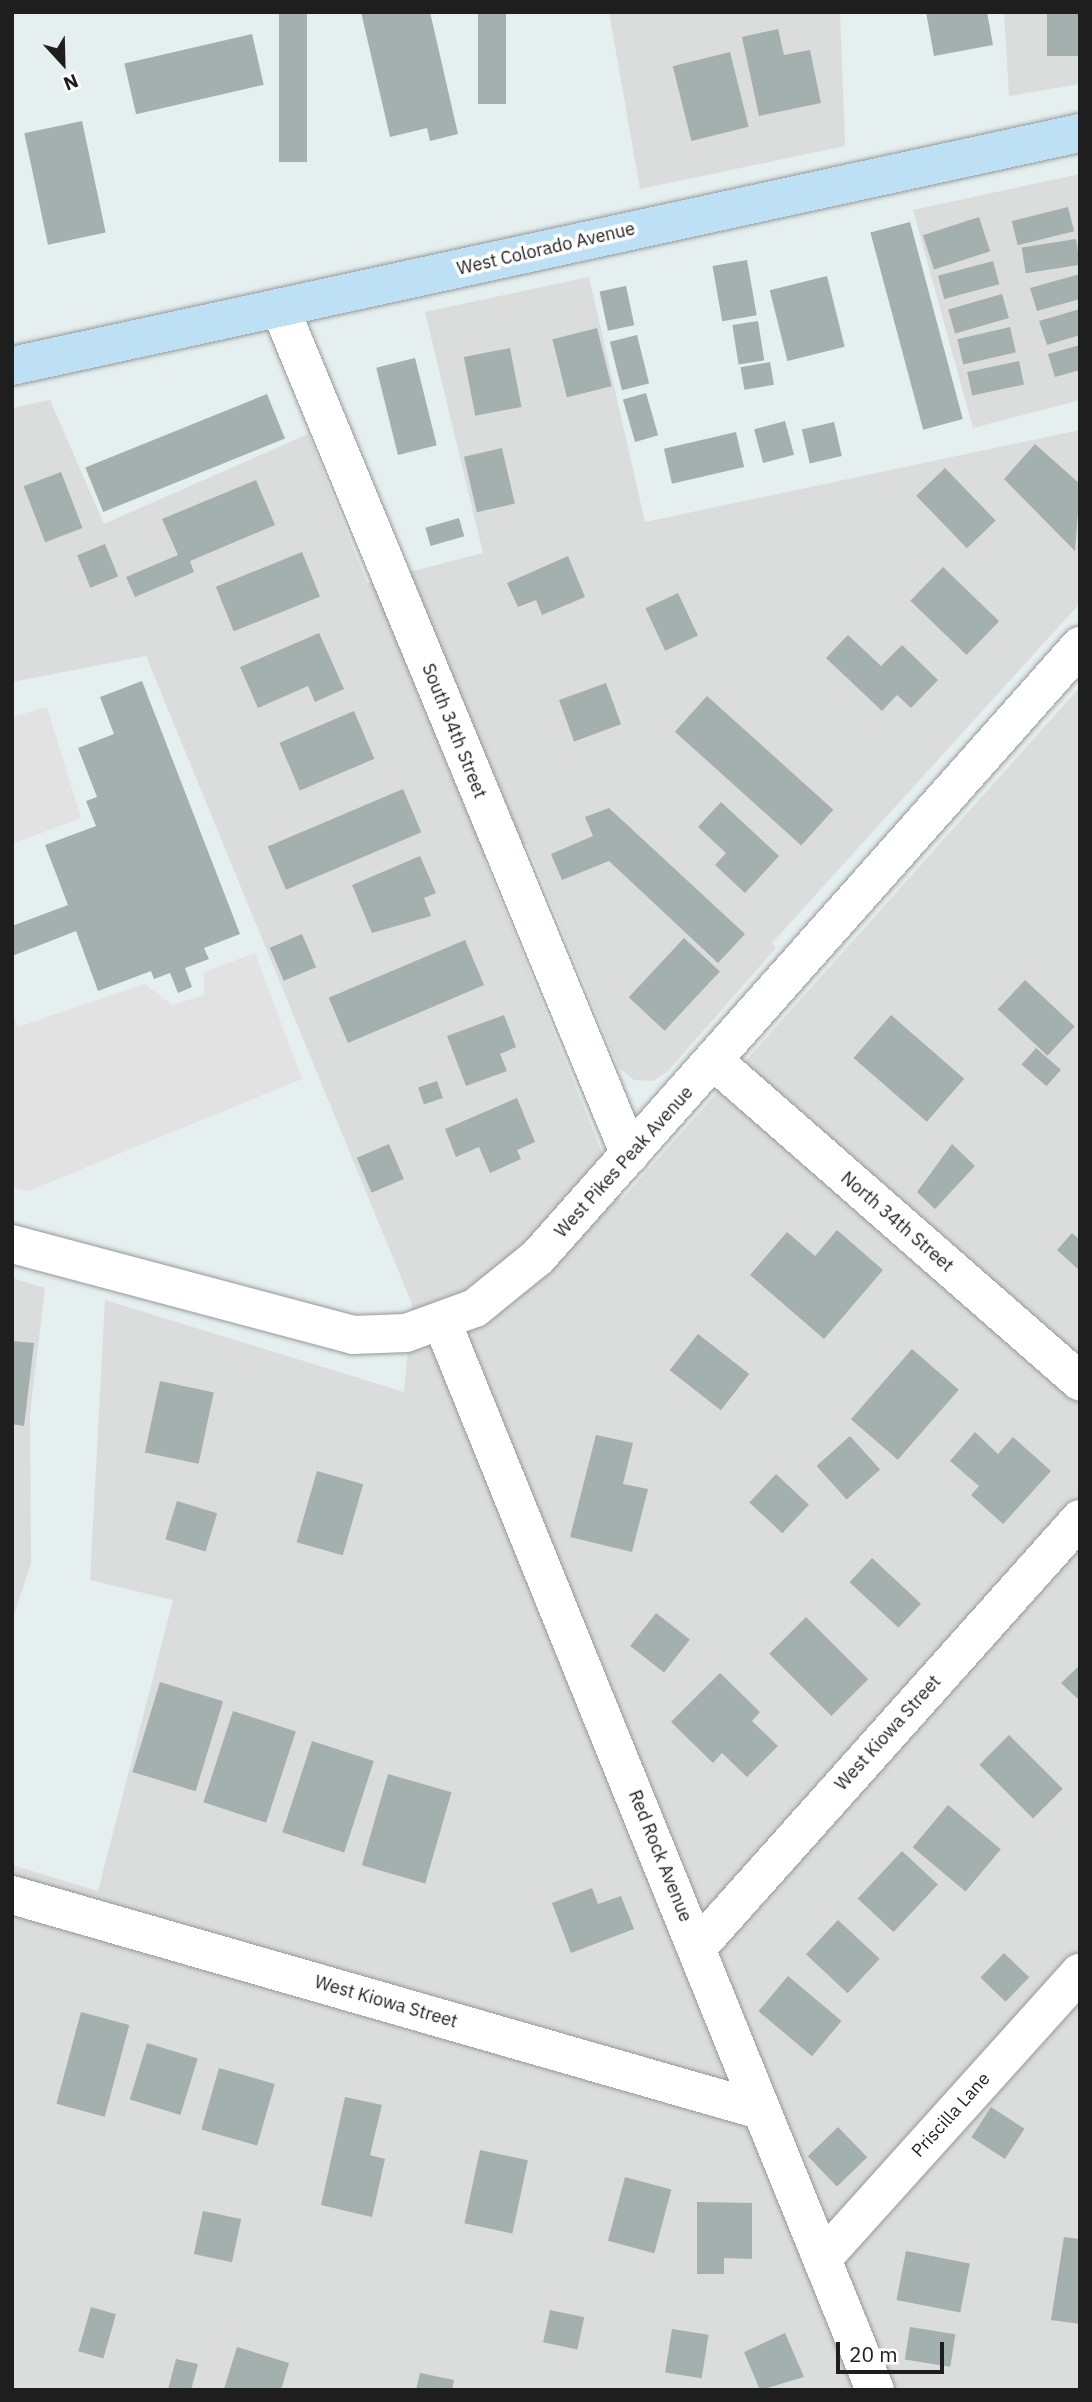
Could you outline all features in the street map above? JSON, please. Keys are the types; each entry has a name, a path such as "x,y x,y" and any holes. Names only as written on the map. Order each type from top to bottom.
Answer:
{"main road":[{"name":"West Colorado Avenue","path":"12,366 1080,133"}],"street":[{"name":"South 34th Street","path":"280,307 630,1155"},
{"name":"West Pikes Peak Avenue","path":"12,1244 318,1330 381,1337 442,1322 506,1286 630,1155 1080,646"},
{"name":"North 34th Street","path":"715,1062 1080,1381"},
{"name":"Red Rock Avenue","path":"442,1322 875,2390"},
{"name":"West Kiowa Street","path":"697,1948 1080,1519"},
{"name":"West Kiowa Street","path":"12,1895 760,2110"},
{"name":"Priscilla Lane","path":"823,2258 1080,1973"}],"shaded area":[{"path":"609,12 840,12 845,146 640,189"},
{"path":"1004,12 1080,12 1080,84 1009,96"},
{"path":"1080,174 1080,400 973,428 913,210"},
{"path":"589,277 645,522 1080,430 1080,603 772,943 776,948 667,1072 653,1081 634,1080 619,1068 527,844 484,859 621,1200 1080,687 1080,2390 12,2390 12,1865 98,1891 173,1600 90,1580 105,1300 404,1392 412,1304 146,656 12,682 12,408 50,400 104,524 308,434 367,583 483,553 425,312"},
{"path":"47,707 81,818 12,844 12,717"},
{"path":"255,953 302,1079 28,1191 12,1187 12,1012 18,1027 145,984 172,1005 204,995 204,972"},
{"path":"12,1278 45,1288 30,1414 31,1564 12,1620"}],"building":[{"path":"279,12 307,12 307,162 279,162"},
{"path":"361,12 430,12 458,134 430,141 427,128 390,137"},
{"path":"478,12 506,12 506,104 478,104"},
{"path":"926,12 987,12 993,45 934,56"},
{"path":"1047,12 1080,12 1080,56 1047,56"},
{"path":"778,29 784,55 810,50 821,103 759,116 742,37"},
{"path":"252,34 264,85 136,114 124,63"},
{"path":"730,52 749,127 691,141 673,66"},
{"path":"82,121 106,233 48,245 24,133"},
{"path":"1068,207 1074,231 1018,245 1012,221"},
{"path":"979,217 990,251 934,269 923,235"},
{"path":"910,222 963,419 923,430 870,233"},
{"path":"1076,239 1080,265 1026,273 1022,248"},
{"path":"747,260 757,315 722,321 713,266"},
{"path":"993,261 999,284 944,299 938,276"},
{"path":"1080,274 1080,299 1037,311 1030,288"},
{"path":"827,276 845,347 787,361 770,290"},
{"path":"626,286 634,325 608,331 600,292"},
{"path":"1002,294 1009,318 955,333 948,309"},
{"path":"1080,309 1080,335 1047,345 1039,321"},
{"path":"758,321 764,361 739,365 732,325"},
{"path":"1010,327 1016,352 963,364 957,339"},
{"path":"597,328 612,386 567,397 552,339"},
{"path":"637,335 649,384 622,390 610,342"},
{"path":"1080,345 1080,370 1055,377 1048,354"},
{"path":"510,348 521,407 475,416 464,357"},
{"path":"415,358 437,445 398,455 376,368"},
{"path":"1019,361 1024,384 972,395 967,372"},
{"path":"770,362 774,385 744,390 740,367"},
{"path":"646,393 658,435 635,442 623,400"},
{"path":"267,394 285,439 103,512 85,467"},
{"path":"785,421 794,455 763,463 754,429"},
{"path":"834,422 842,456 810,464 802,429"},
{"path":"736,432 744,467 672,484 664,449"},
{"path":"1035,444 1080,484 1075,551 1004,479"},
{"path":"502,448 515,504 477,512 464,457"},
{"path":"945,468 996,521 967,548 916,496"},
{"path":"61,472 83,528 45,542 24,486"},
{"path":"256,480 275,525 190,561 194,572 135,597 126,577 178,555 162,519"},
{"path":"459,518 464,536 431,546 425,528"},
{"path":"105,544 118,576 90,588 77,555"},
{"path":"302,552 320,597 234,631 216,587"},
{"path":"568,556 585,597 542,615 536,600 518,607 507,583"},
{"path":"943,567 999,621 966,655 910,601"},
{"path":"678,593 698,636 665,651 645,608"},
{"path":"319,633 344,689 315,702 308,686 258,708 240,667"},
{"path":"848,635 881,666 902,645 938,680 911,708 897,695 882,711 826,658"},
{"path":"142,681 240,934 204,948 209,959 185,968 192,987 178,993 170,973 154,979 151,971 98,991 76,931 12,956 12,926 68,905 45,845 96,826 86,801 97,797 78,748 114,734 100,697"},
{"path":"606,683 621,724 574,741 559,700"},
{"path":"707,696 833,810 801,845 675,732"},
{"path":"354,711 374,759 300,791 279,743"},
{"path":"403,789 421,832 286,890 268,846"},
{"path":"721,802 779,856 745,893 715,865 726,853 698,827"},
{"path":"609,808 745,934 718,963 609,861 562,880 551,854 593,836 585,817"},
{"path":"420,856 436,893 424,898 431,916 372,933 352,885"},
{"path":"302,934 316,967 284,981 270,948"},
{"path":"684,938 720,971 665,1031 629,997"},
{"path":"465,940 484,985 348,1043 329,998"},
{"path":"1025,980 1075,1026 1047,1056 998,1009"},
{"path":"504,1015 516,1047 500,1054 507,1071 466,1086 447,1036"},
{"path":"891,1015 964,1079 927,1122 854,1058"},
{"path":"1036,1048 1061,1070 1046,1086 1022,1065"},
{"path":"437,1081 443,1098 424,1105 418,1088"},
{"path":"517,1098 535,1142 517,1150 521,1159 490,1173 479,1147 456,1157 445,1129"},
{"path":"389,1144 404,1179 372,1193 357,1158"},
{"path":"952,1144 975,1166 935,1209 917,1192"},
{"path":"837,1230 883,1270 824,1339 750,1275 787,1232 815,1256"},
{"path":"1072,1233 1080,1240 1080,1271 1057,1250"},
{"path":"698,1334 749,1374 721,1410 670,1370"},
{"path":"12,1341 34,1343 24,1426 12,1424"},
{"path":"912,1349 959,1390 898,1460 851,1419"},
{"path":"160,1381 214,1392 199,1464 145,1452"},
{"path":"975,1432 998,1454 1013,1437 1051,1471 1003,1524 971,1495 979,1486 950,1461"},
{"path":"596,1435 633,1443 623,1484 648,1489 632,1552 570,1537"},
{"path":"850,1436 880,1469 847,1500 817,1466"},
{"path":"317,1471 363,1484 343,1555 297,1542"},
{"path":"776,1474 809,1505 782,1533 749,1503"},
{"path":"177,1501 217,1513 205,1552 165,1539"},
{"path":"872,1558 921,1604 898,1628 849,1582"},
{"path":"656,1613 690,1639 664,1673 630,1646"},
{"path":"806,1617 868,1679 831,1716 769,1654"},
{"path":"1080,1665 1080,1701 1061,1683"},
{"path":"720,1673 760,1712 752,1721 778,1746 747,1777 722,1753 713,1763 671,1722"},
{"path":"160,1682 223,1701 196,1791 133,1772"},
{"path":"233,1711 296,1731 266,1823 203,1802"},
{"path":"1009,1735 1063,1789 1033,1818 979,1765"},
{"path":"312,1741 374,1761 344,1852 282,1832"},
{"path":"388,1774 451,1792 425,1884 362,1865"},
{"path":"948,1805 1001,1849 966,1891 913,1847"},
{"path":"902,1851 938,1884 894,1932 858,1899"},
{"path":"592,1888 598,1904 621,1896 634,1929 571,1953 552,1903"},
{"path":"838,1920 880,1959 848,1993 806,1954"},
{"path":"1004,1953 1029,1977 1006,2002 980,1977"},
{"path":"788,1976 842,2021 812,2056 758,2011"},
{"path":"81,2012 129,2025 105,2117 56,2104"},
{"path":"147,2043 198,2058 180,2115 130,2099"},
{"path":"219,2068 275,2084 257,2146 201,2130"},
{"path":"345,2097 382,2105 370,2155 385,2159 372,2217 321,2205"},
{"path":"991,2107 1025,2129 1005,2159 971,2137"},
{"path":"838,2127 867,2157 837,2186 808,2156"},
{"path":"480,2150 528,2160 512,2234 464,2223"},
{"path":"625,2177 671,2189 654,2253 608,2241"},
{"path":"697,2202 752,2203 752,2259 724,2258 724,2274 697,2274"},
{"path":"203,2211 241,2219 232,2262 194,2254"},
{"path":"1064,2237 1080,2239 1080,2324 1051,2320"},
{"path":"906,2251 970,2263 960,2312 896,2300"},
{"path":"91,2307 116,2314 103,2358 78,2351"},
{"path":"550,2310 584,2317 577,2350 543,2342"},
{"path":"910,2327 955,2334 950,2367 905,2360"},
{"path":"672,2329 709,2335 702,2378 665,2372"},
{"path":"785,2333 804,2377 760,2390 744,2352"},
{"path":"237,2347 289,2363 281,2390 224,2389"},
{"path":"176,2359 198,2364 191,2390 168,2390"},
{"path":"420,2373 454,2380 452,2390 416,2390"}]}
